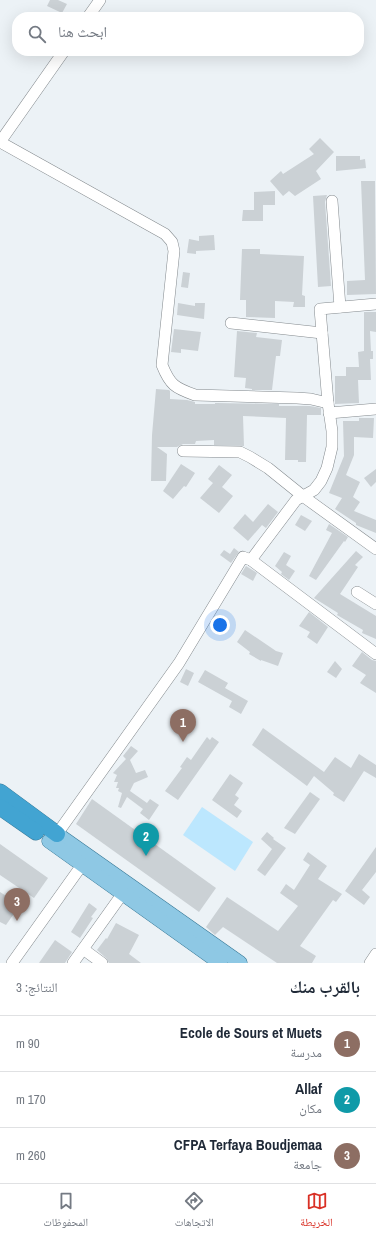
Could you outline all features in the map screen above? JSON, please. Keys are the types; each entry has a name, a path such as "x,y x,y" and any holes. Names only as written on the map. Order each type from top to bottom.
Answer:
{"highway":[{"path":"0,792 53,838"},
{"path":"0,807 53,838"}],"main road":[{"path":"53,838 82,864 220,963"},
{"path":"53,838 240,963"}],"street":[{"path":"92,12 100,0"},
{"path":"60,56 0,142 166,234 172,242 174,251 162,365 166,377 179,390 195,395 311,399 328,408 376,410"},
{"path":"332,201 340,307"},
{"path":"251,560 296,500 304,497 314,490 321,481 332,447 332,432 328,408 320,309 376,304"},
{"path":"230,323 322,333"},
{"path":"183,451 240,452 250,456 376,550"},
{"path":"53,838 179,663 243,557 251,560 376,654"},
{"path":"357,592 376,604"},
{"path":"12,963 82,864"},
{"path":"73,963 123,893"},
{"path":"83,949 102,963"},
{"path":"370,963 376,954"}],"shaded area":[{"path":"202,807 253,842 235,871 183,835"}],"building":[{"path":"50,0 58,0 67,4 63,12 47,6"},
{"path":"320,138 334,152 316,171 321,179 295,196 289,191 283,196 270,181 281,171 283,174 314,154 309,149"},
{"path":"336,156 360,156 360,160 365,159 366,168 336,171"},
{"path":"361,181 375,181 376,294 347,295 347,281 365,280"},
{"path":"275,191 275,205 263,205 263,221 242,221 243,210 254,210 254,192"},
{"path":"327,195 325,202 331,286 318,287 313,196"},
{"path":"214,235 215,250 196,251 196,254 187,253 189,239 199,241 199,236"},
{"path":"242,249 260,249 260,254 304,256 302,295 305,296 305,307 293,307 294,302 275,301 275,318 246,317 246,300 240,300"},
{"path":"183,272 190,273 188,288 181,287"},
{"path":"178,303 195,306 195,303 205,303 204,319 177,315"},
{"path":"364,312 376,312 376,332 370,331 371,351 373,351 373,359 370,359 371,380 358,380 359,403 335,404 335,376 346,376 346,367 359,367 358,352 364,351"},
{"path":"174,329 201,332 198,351 181,349 181,353 171,352"},
{"path":"237,331 257,333 256,337 282,340 280,356 276,356 272,390 252,390 245,388 246,378 234,377"},
{"path":"156,389 169,390 170,399 187,400 195,402 195,404 279,404 279,406 310,406 321,408 321,415 307,415 306,462 298,462 298,460 285,460 286,418 243,416 244,446 214,445 214,440 196,441 195,444 183,444 177,447 157,447 167,454 166,481 151,481 152,435"},
{"path":"359,418 374,418 373,438 354,437 354,455 346,475 360,482 353,497 360,502 354,511 376,520 376,533 356,525 356,523 335,509 342,498 329,493 344,456 343,421 359,421"},
{"path":"181,464 195,473 186,487 184,486 173,499 163,491"},
{"path":"219,465 232,475 222,487 233,496 219,513 200,498 213,483 208,479"},
{"path":"376,469 376,482 371,487 364,478"},
{"path":"268,504 278,512 266,528 262,525 248,541 233,528 245,514 253,522"},
{"path":"301,515 312,521 305,531 295,525"},
{"path":"329,524 348,537 316,580 309,576 332,533 326,530"},
{"path":"234,548 239,552 231,563 220,555 224,550 230,554"},
{"path":"356,551 363,557 355,565 358,567 340,594 376,616 376,639 362,633 363,630 337,615 338,613 314,598"},
{"path":"284,552 291,556 286,565 295,571 289,580 281,574 282,572 275,566"},
{"path":"246,566 257,573 253,581 241,574"},
{"path":"309,612 328,627 317,644 307,637 310,632 299,626"},
{"path":"245,630 276,651 283,653 278,666 261,661 249,654 250,652 237,642"},
{"path":"362,652 372,660 376,661 376,693 360,683 366,675 352,666"},
{"path":"335,661 342,669 336,678 327,672"},
{"path":"186,669 194,673 188,686 180,682"},
{"path":"205,670 228,683 225,688 248,701 241,714 229,707 232,701 198,682"},
{"path":"263,728 324,772 335,757 351,768 359,754 376,765 376,778 364,771 344,802 333,795 334,793 314,776 307,786 252,745"},
{"path":"207,737 210,740 212,737 219,742 178,800 165,791 182,768 180,767 187,757 191,760"},
{"path":"131,746 138,751 130,760 136,773 145,770 148,777 134,783 130,791 147,803 150,799 159,805 149,820 140,813 143,809 127,797 121,808 118,807 122,793 118,791 119,788 116,788 118,782 114,782 117,775 113,773 126,759 123,756"},
{"path":"230,774 243,783 235,795 239,798 234,805 242,811 237,818 212,800"},
{"path":"310,792 320,799 295,834 284,828"},
{"path":"92,799 216,888 199,912 76,824"},
{"path":"267,832 274,838 273,839 286,848 265,876 257,870 272,849 261,839"},
{"path":"0,844 48,878 34,898 0,875"},
{"path":"376,847 376,872 362,890 370,897 364,905 345,891"},
{"path":"308,852 327,866 318,879 342,894 336,902 333,900 300,946 316,956 312,963 277,963 223,927 215,935 206,927 227,897 278,931 298,906 280,893 286,884 294,890 310,865 303,860"},
{"path":"0,892 20,905 6,925 0,922"},
{"path":"89,903 97,909 80,938 71,932"},
{"path":"116,923 139,935 129,954 141,963 109,963 97,950 106,938 107,939"},
{"path":"55,940 72,952 65,963 39,963"}],"place":[{"name":"Ecole de Sours et Muets","path":"183,742"},
{"name":"Allaf","path":"146,856"},
{"name":"CFPA Terfaya Boudjemaa","path":"17,921"}]}
